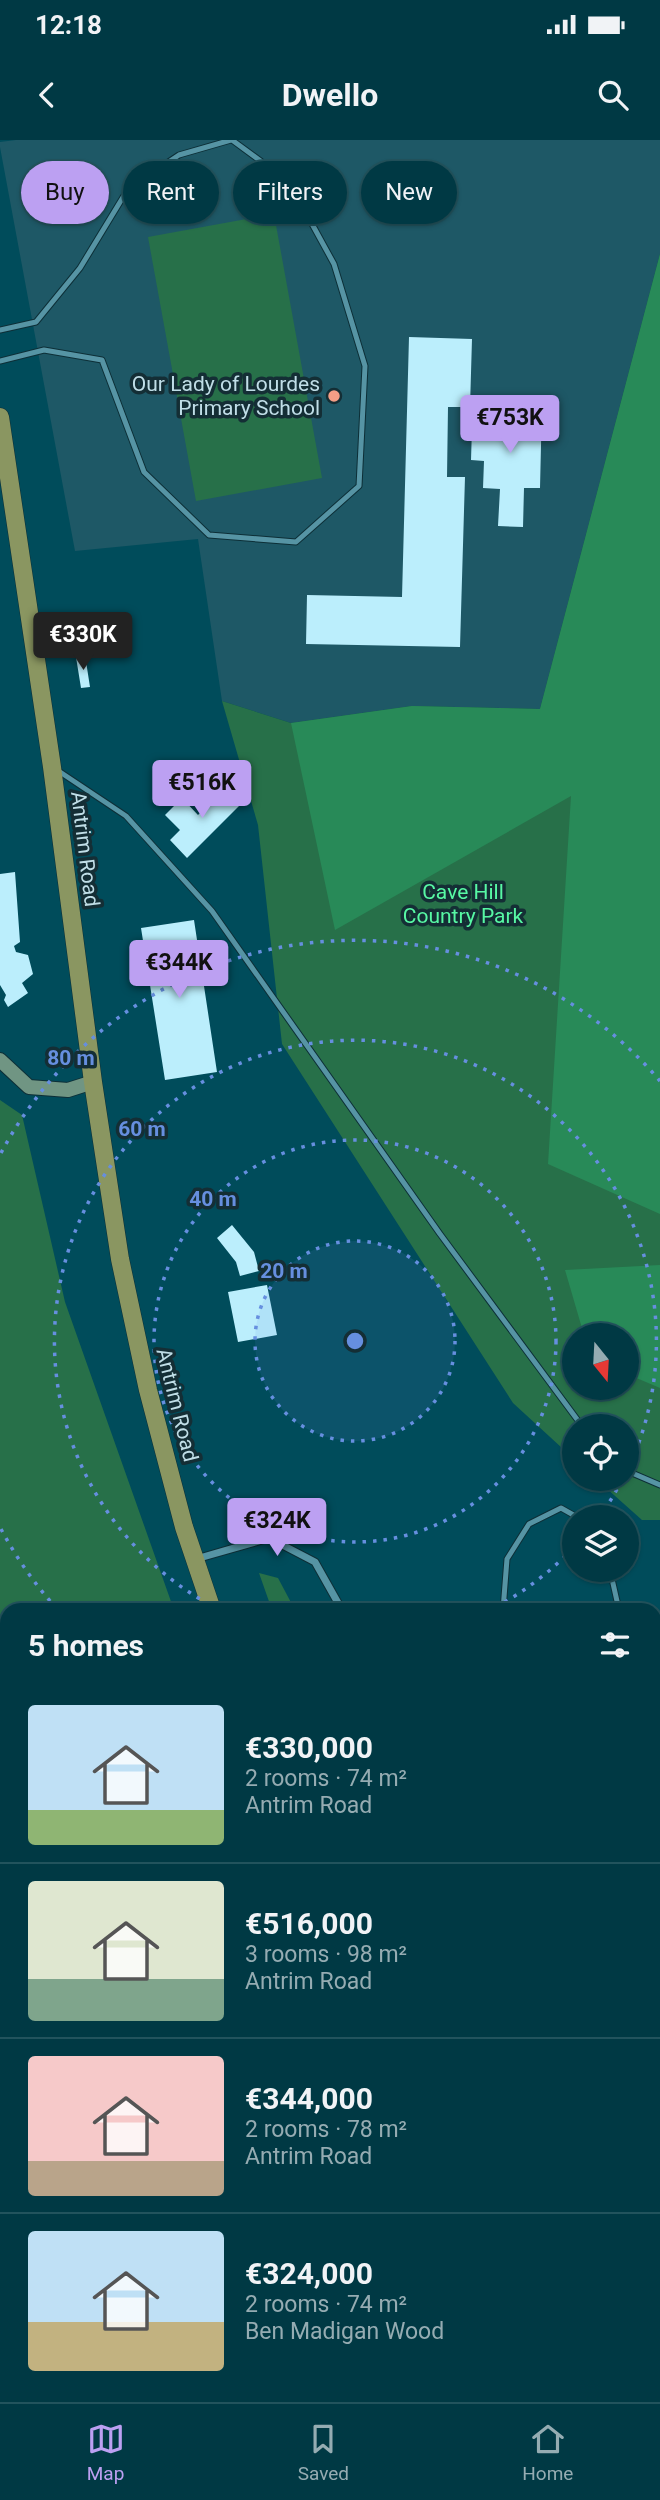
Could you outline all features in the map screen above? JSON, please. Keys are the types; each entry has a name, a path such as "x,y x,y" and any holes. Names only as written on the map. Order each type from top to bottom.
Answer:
{"main road":[{"name":"Antrim Road","path":"0,417 120,1259 148,1390 184,1527 210,1603"}],"street":[{"path":"0,1060 30,1087 68,1090 93,1082"},
{"path":"195,1559 269,1538 315,1562 338,1603"}],"lane":[{"path":"0,330 36,322 80,268 128,189 179,155 231,140 289,182 334,264 365,366 359,486 296,542 209,535 144,472 102,360 44,350 0,361"},
{"path":"52,767 126,817 212,911 300,1032 440,1234 573,1414"},
{"path":"639,1476 660,1485"},
{"path":"504,1603 507,1559 529,1524 562,1509"},
{"path":"613,1582 617,1603"}],"shaded area":[{"name":"Our Lady of Lourdes Primary School","path":"660,140 660,254 540,709 412,706 291,723 222,701 198,539 75,551 0,142"}],"green space":[{"path":"233,221 233,224 276,224 322,478 196,501 148,237"},
{"name":"Cave Hill Country Park","path":"660,254 660,1520 642,1520 639,1517 639,1505 625,1505 609,1491 639,1491 639,1414 562,1414 562,1448 513,1403 282,1044 258,825 222,701 291,723 412,706 540,709"},
{"path":"660,254 660,1214 548,1164 571,796 335,930 291,723 412,706 540,709"},
{"path":"0,1100 22,1115 65,1302 172,1603 0,1603"},
{"path":"660,1265 660,1388 639,1379 639,1323 580,1323 565,1270"},
{"path":"259,1573 278,1578 291,1603 270,1603"}],"building":[{"path":"409,337 472,339 470,407 448,407 447,477 465,477 460,647 306,644 307,595 402,597"},
{"path":"489,402 542,403 540,488 524,488 523,527 498,526 500,489 483,488 484,461 471,460 472,428 488,428"},
{"path":"85,655 90,687 81,688 76,657"},
{"path":"229,784 245,800 187,858 170,840 180,830 165,815 182,798 198,815"},
{"path":"15,872 20,942 14,946 16,952 28,955 33,974 22,983 28,993 8,1007 4,1000 6,995 0,985 0,874"},
{"path":"194,920 217,1072 165,1080 141,928"},
{"path":"232,1225 254,1252 259,1271 240,1276 236,1262 217,1238"},
{"path":"267,1285 277,1335 238,1342 228,1292"}],"place":[{"name":"Our Lady of Lourdes Primary School","path":"334,396"}]}
